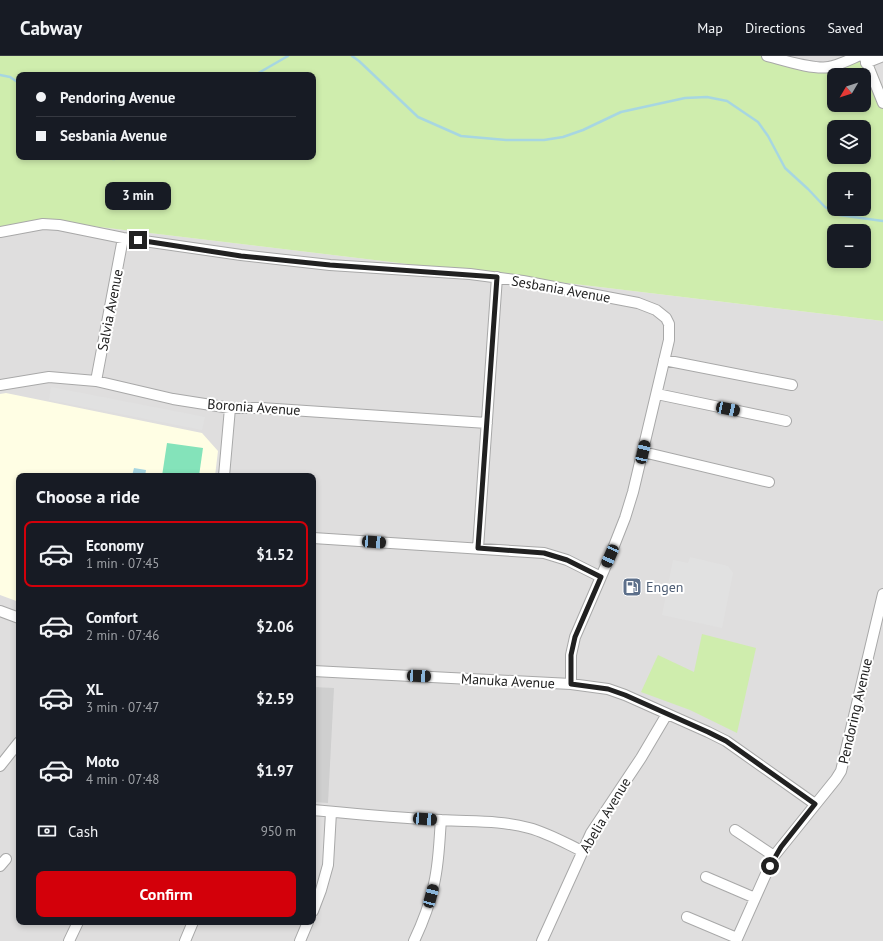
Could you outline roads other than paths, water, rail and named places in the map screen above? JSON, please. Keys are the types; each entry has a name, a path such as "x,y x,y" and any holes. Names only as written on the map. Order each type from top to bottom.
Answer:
{"street":[{"path":"767,56 827,68 836,66 858,56"},
{"path":"883,56 865,59 883,103"},
{"name":"Sesbania Avenue","path":"0,232 43,224 59,224 123,238 241,256 330,265 497,277 551,286 638,303 656,310 666,318 669,324 669,336 664,360"},
{"name":"Salvia Avenue","path":"96,381 123,238"},
{"path":"478,548 497,277"},
{"path":"571,684 571,655 575,637 625,518 643,452 664,360 792,385"},
{"name":"Boronia Avenue","path":"0,384 49,377 96,381 173,399 230,408 261,408 487,423"},
{"path":"657,394 786,421"},
{"path":"224,473 230,408"},
{"path":"643,452 769,482"},
{"path":"316,538 544,553 567,560 601,577"},
{"name":"Pendoring Avenue","path":"736,939 774,856 841,771 883,594"},
{"path":"0,611 16,617"},
{"name":"Manuka Avenue","path":"316,671 571,684 608,689 625,695 726,741 815,804"},
{"name":"Abelia Avenue","path":"542,941 591,833 641,758 667,714"},
{"path":"0,766 16,746"},
{"path":"316,810 441,820 490,822 529,828 545,833 582,851"},
{"path":"316,903 328,865 331,812"},
{"path":"414,941 429,905 434,887 438,862 441,820"},
{"path":"736,830 774,856"},
{"path":"706,876 755,898"},
{"path":"687,917 736,939"},
{"path":"69,941 77,925"},
{"path":"185,941 192,925"},
{"path":"300,941 307,925"}],"water":[{"path":"134,468 146,470 146,473 133,473"}],"waterway":[{"path":"260,72 288,56"},
{"path":"352,56 418,117 461,136 506,140 544,140 563,137 583,130 621,112 685,98 707,97 727,101 758,122 768,136 785,168 825,207 839,215 883,221"},
{"path":"0,75 10,77 16,81"}],"place":[{"name":"Engen","path":"632,587"}]}
